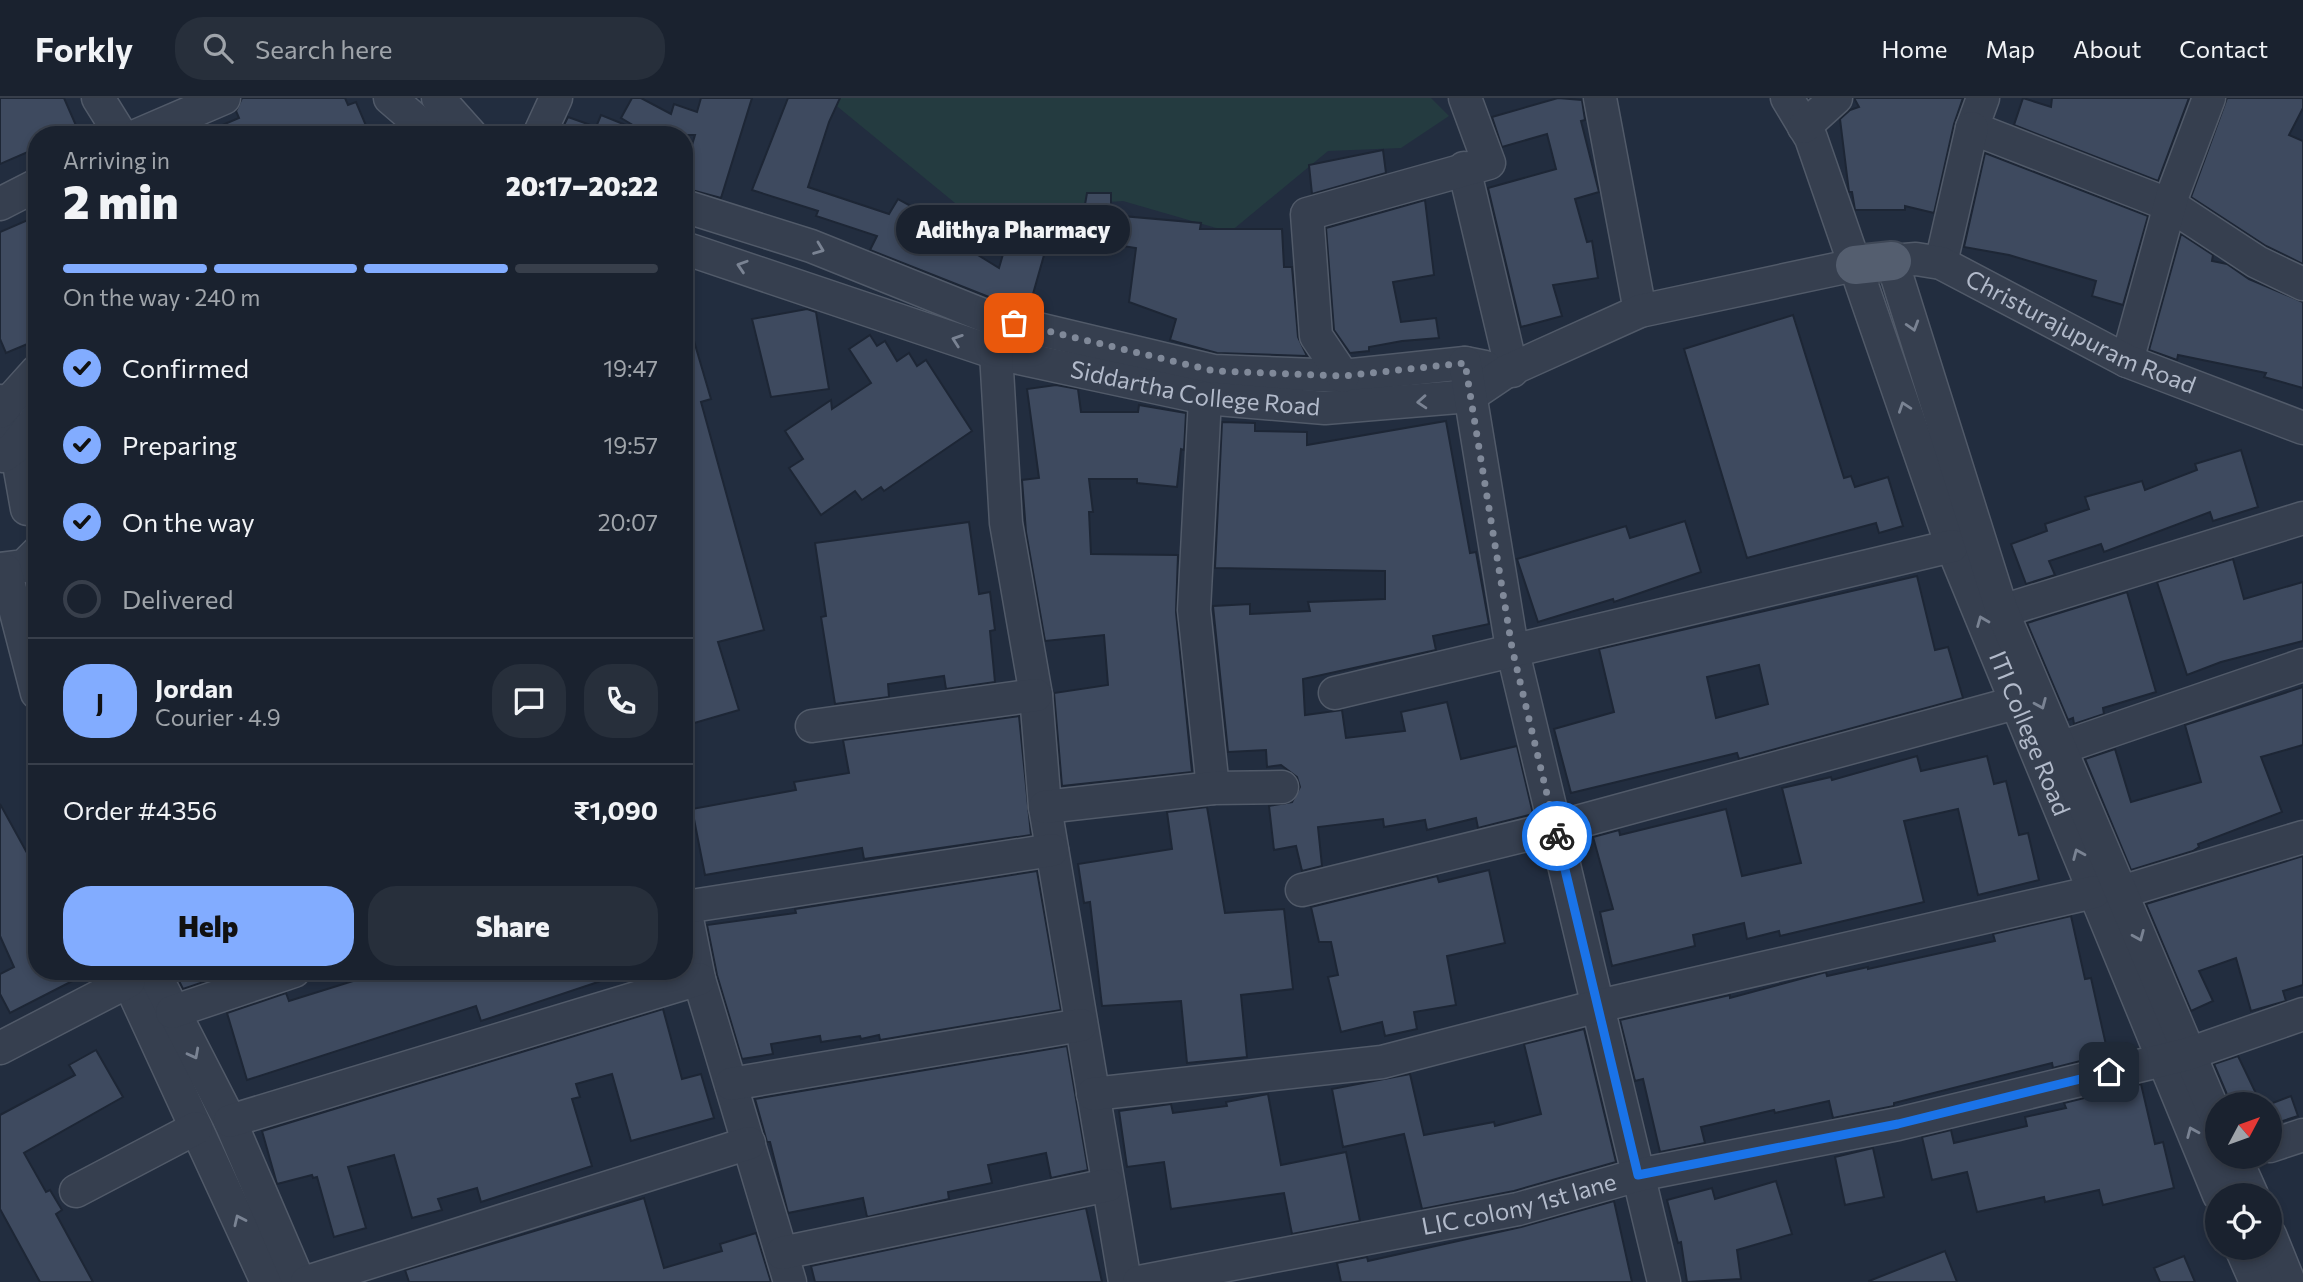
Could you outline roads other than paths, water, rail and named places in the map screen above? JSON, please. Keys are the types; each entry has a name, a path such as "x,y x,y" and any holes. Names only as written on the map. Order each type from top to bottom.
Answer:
{"main road":[{"name":"Christurajupuram Road","path":"1855,265 1892,261"}],"street":[{"path":"98,98 115,126"},
{"path":"159,126 224,98"},
{"path":"390,98 423,126"},
{"path":"438,98 463,126"},
{"path":"543,126 556,98"},
{"path":"1343,376 1316,336 1307,214 1489,163 1465,98"},
{"path":"1600,98 1640,312"},
{"name":"ITI College Road","path":"1787,98 1804,127 1855,265 1952,546 2015,703 2107,892 2174,1056 2215,1183"},
{"path":"1804,127 1836,98"},
{"path":"1941,263 1972,128 1983,98"},
{"path":"2127,361 2171,205 2209,98"},
{"path":"1972,128 2171,205 2257,262 2303,284"},
{"path":"1464,168 1509,371"},
{"path":"0,204 28,190"},
{"name":"Siddartha College Road","path":"693,209 811,246 988,317 1214,371 1343,376 1465,363 1509,371"},
{"name":"Siddartha College Road","path":"693,251 996,353 1205,398 1325,408 1470,396 1509,371 1640,312 1855,265"},
{"name":"ITI College Road","path":"1892,261 2002,611 2060,748 2107,892"},
{"name":"Christurajupuram Road","path":"1892,261 1941,263 2127,361 2303,428"},
{"path":"996,353 1006,523 1036,695 1045,807 1125,1282"},
{"path":"1465,363 1512,648 1664,1282"},
{"path":"21,511 7,453 1,408 28,380"},
{"path":"1205,398 1194,610 1213,788"},
{"path":"7,453 28,428"},
{"path":"2002,611 2303,518"},
{"path":"1335,693 1512,648 1952,546"},
{"path":"28,562 24,566 3,570 28,660"},
{"path":"2060,748 2303,665"},
{"path":"812,726 1036,695"},
{"path":"1301,890 1555,828 2015,703"},
{"path":"1045,807 1213,788 1282,787"},
{"path":"1093,1094 1382,1062 1598,1006 2107,892 2303,837"},
{"path":"693,905 1052,850"},
{"path":"693,948 699,979 786,1267 1108,1185"},
{"path":"230,1121 699,979"},
{"path":"0,1048 126,980"},
{"path":"137,980 196,1128 267,1282"},
{"path":"140,980 172,1012 230,1121 299,1282"},
{"path":"172,1012 267,980"},
{"name":"LIC colony 1st lane","path":"1139,1282 1518,1209 1638,1175 1898,1124 2174,1056 2303,1014"},
{"path":"731,1084 1082,1025"},
{"name":"ITI College Road","path":"2174,1056 2205,1101"},
{"path":"76,1191 196,1128"},
{"path":"2282,1142 2303,1135"},
{"path":"307,1282 749,1143"},
{"path":"2246,1260 2256,1282"},
{"path":"2280,1260 2289,1282"}],"place":[{"name":"Adithya Pharmacy","path":"1014,323"}]}
